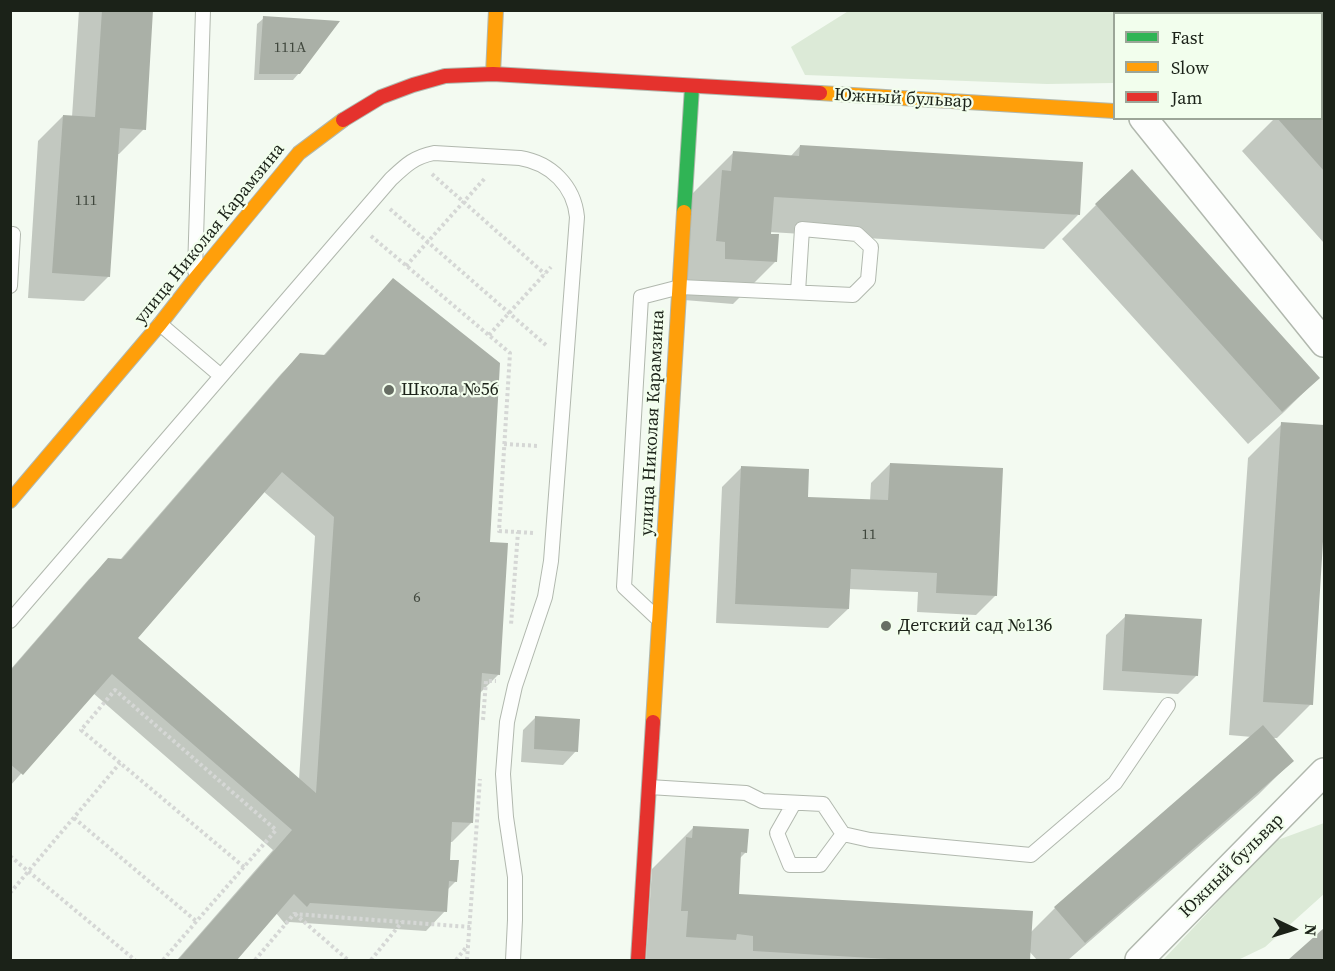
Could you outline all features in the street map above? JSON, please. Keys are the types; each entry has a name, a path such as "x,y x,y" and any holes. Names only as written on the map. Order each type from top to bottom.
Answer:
{"street":[{"path":"492,74 496,10"},
{"name":"улица Николая Карамзина","path":"10,501 160,324 299,153 345,118 381,97 413,84 445,76 492,74 692,87 638,960"},
{"name":"Южный бульвар","path":"692,87 1113,111"},
{"path":"1145,120 1324,343"},
{"name":"Южный бульвар","path":"1139,960 1324,772"}],"lane":[{"path":"195,279 203,10"},
{"path":"10,621 391,179 412,160 434,153 520,158 543,165 565,184 576,205 577,217 551,561 545,597 515,686 507,722 503,774 506,817 515,877 513,960"},
{"path":"659,621 624,587 641,297 680,287 853,295 868,280 871,247 857,234 802,229 798,292"},
{"path":"10,286 13,234"},
{"path":"160,324 221,376"},
{"path":"650,787 746,793 762,801 823,804 843,834 870,840 1031,855 1115,783 1168,705"},
{"path":"794,803 777,833 790,865 820,865 843,834"}],"path":[{"path":"436,168 427,170 545,274"},
{"path":"406,266 491,171"},
{"path":"388,206 552,351 553,339"},
{"path":"365,232 510,353 499,531 518,532 510,636"},
{"path":"489,336 552,266"},
{"path":"504,444 545,446"},
{"path":"162,960 244,867 276,830 115,690 81,730 244,867"},
{"path":"10,893 120,763"},
{"path":"74,818 196,921"},
{"path":"10,855 135,960"},
{"path":"294,914 470,927"},
{"path":"255,960 294,914"},
{"path":"294,914 348,960"},
{"path":"370,960 402,922"},
{"path":"456,960 468,945"}],"green space":[{"path":"850,10 1174,10 1174,12 1113,12 1113,83 1047,84 805,75 791,47"},
{"path":"1324,823 1324,894 1265,947 1238,960 1163,960 1275,841"}],"building":[{"path":"102,10 153,10 146,130 120,128 110,277 52,273 63,115 95,117"},
{"path":"1289,10 1324,10 1324,50 1323,12 1290,12"},
{"path":"263,16 340,21 300,74 259,74"},
{"path":"1323,86 1324,88 1324,171 1279,120 1323,120"},
{"path":"800,145 1083,162 1080,215 774,197 771,234 779,234 777,262 725,259 725,242 716,241 722,170 731,171 733,151 799,156"},
{"path":"1132,169 1320,378 1282,412 1095,204"},
{"path":"393,278 500,363 490,542 508,543 500,675 482,673 473,823 452,822 450,860 459,860 457,882 449,881 447,912 310,903 307,907 294,894 237,960 178,960 292,830 112,674 23,775 10,764 10,671 108,558 122,559 300,353 325,355","holes":["282,472 334,517 316,793 138,638"]},
{"path":"1281,422 1324,425 1324,525 1313,705 1263,702"},
{"path":"890,463 1003,468 997,596 936,593 937,573 851,569 849,609 735,604 741,466 809,469 808,497 888,500"},
{"path":"1125,614 1202,619 1198,676 1122,671"},
{"path":"535,716 580,719 578,752 534,749"},
{"path":"1263,725 1294,761 1085,943 1054,907"},
{"path":"693,826 749,829 747,853 741,852 739,894 1033,911 1030,960 905,960 753,951 753,936 737,934 736,940 686,937 688,911 681,911 686,837 692,838"},
{"path":"1324,928 1324,960 1288,960"}],"traffic: fast":[{"path":"684,212 692,87"}],"traffic: slow":[{"path":"493,74 496,10"},
{"path":"820,93 1113,111"},
{"path":"10,501 160,324 299,153 343,120"},
{"path":"653,722 684,212"}],"traffic: jam":[{"path":"343,120 381,97 445,76 493,74 820,93"},
{"path":"638,960 653,722"}],"place":[{"name":"Школа №56","path":"389,390"},
{"name":"Детский сад №136","path":"886,626"}]}
